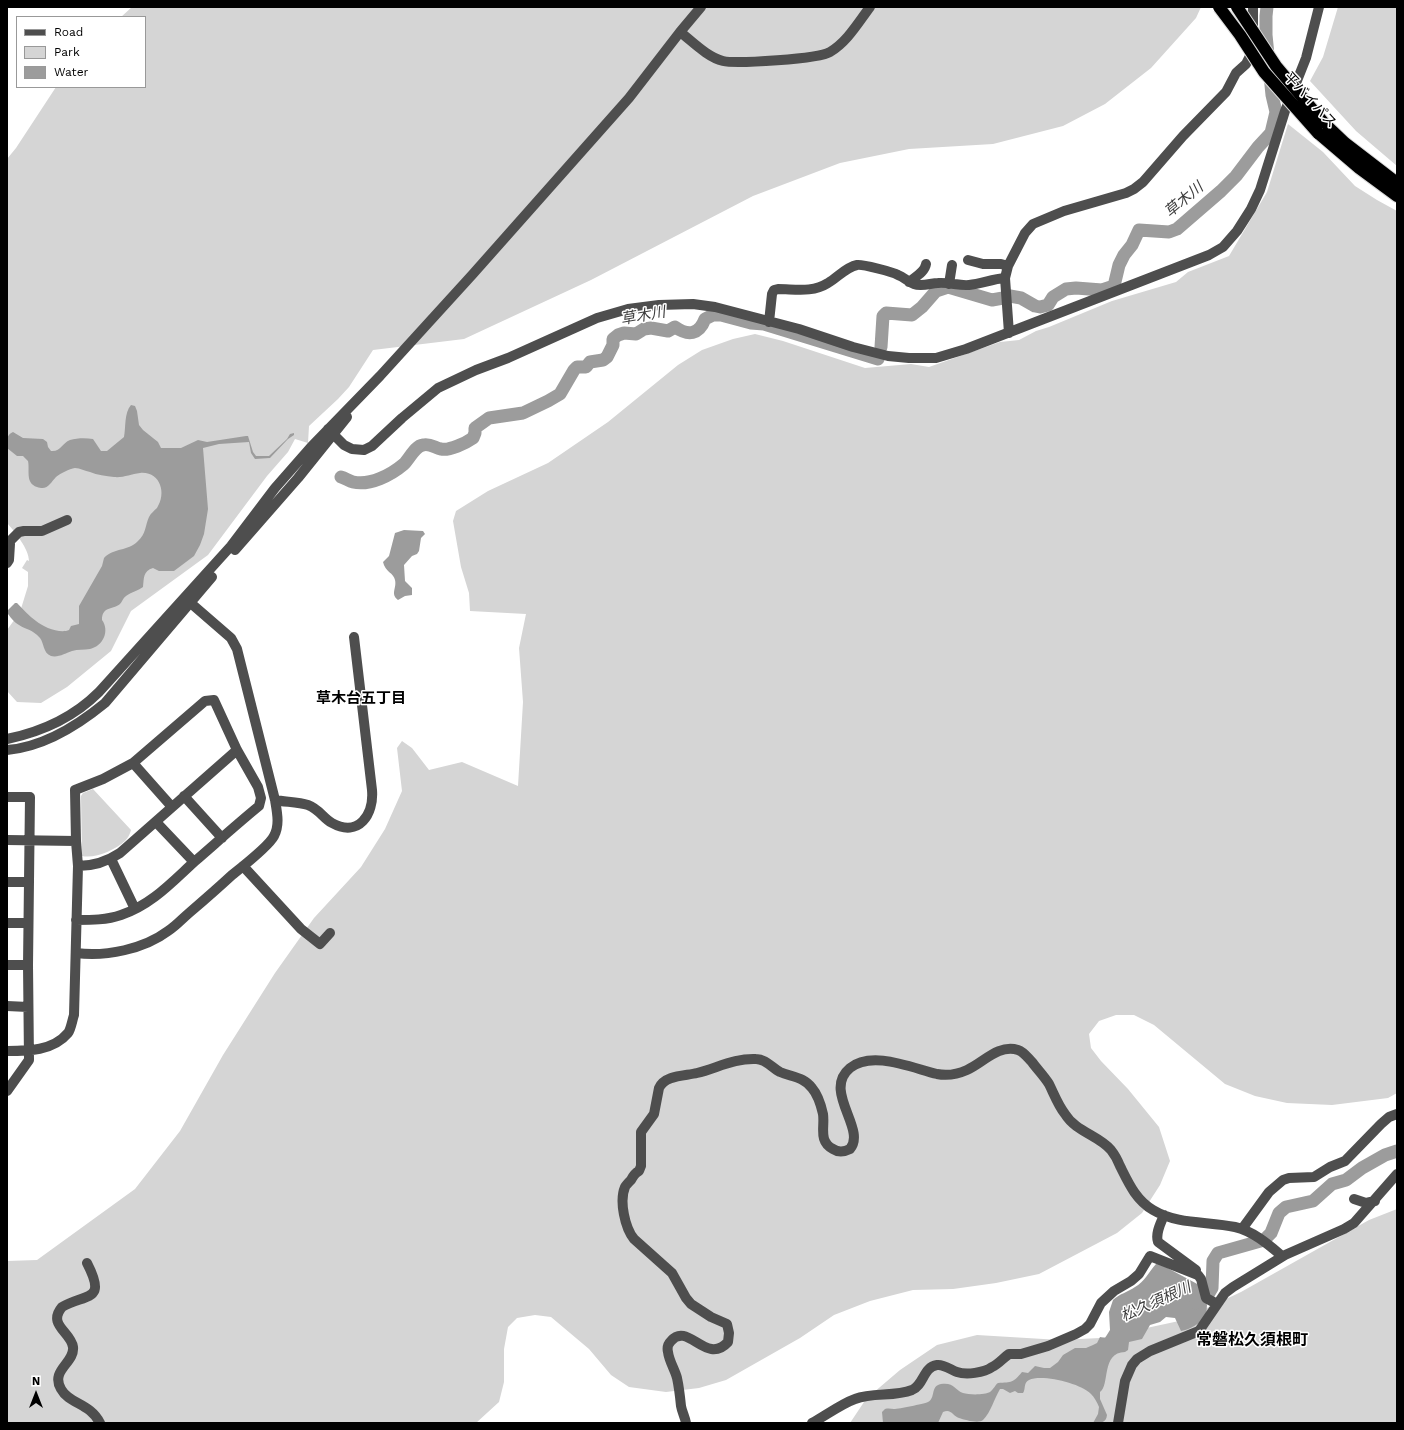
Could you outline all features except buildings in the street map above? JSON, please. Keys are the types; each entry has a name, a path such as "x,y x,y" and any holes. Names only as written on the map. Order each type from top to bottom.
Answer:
{"highway":[{"name":"平バイパス","path":"1219,7 1240,35 1264,72 1359,168 1397,196"},
{"name":"平バイパス","path":"1237,7 1276,66 1321,128 1345,143 1397,183"}],"street":[{"path":"7,750 19,749 52,738 86,719 105,703 187,600 330,432 478,269 624,104 701,7"},
{"path":"680,32 710,56 722,61 745,62 813,57 827,54 846,40 870,7"},
{"path":"1009,333 1005,278 1008,266 1025,233 1033,224 1064,211 1126,193 1143,182 1183,136 1226,92 1236,73 1246,64 1250,56 1252,41 1253,7"},
{"path":"330,432 344,445 352,449 364,450 372,446 402,418 438,388 476,370 508,358 591,321 628,310 659,305 693,304 715,307 799,329 853,347 888,356 936,358 946,356 1009,333 1209,255 1223,247 1238,231 1260,190 1285,111 1306,58 1319,7"},
{"path":"968,260 983,264 1001,264 1008,266"},
{"path":"910,286 926,268 926,264"},
{"path":"770,322 772,294 774,290 815,289 830,283 857,265 864,265 891,271 910,286 938,283 970,285 997,278 1005,278"},
{"path":"949,284 952,265"},
{"path":"7,564 9,560 10,544 8,541 19,532 42,531 67,520"},
{"path":"7,738 22,736 42,729 73,714 90,701 187,600"},
{"path":"76,953 106,953 130,949 150,942 168,932 243,866 274,836 278,818 275,800 237,649 231,638 187,600"},
{"path":"275,800 307,805 321,812 331,823 343,827 356,826 367,818 373,798 354,637"},
{"path":"7,1051 29,1052 43,1049 58,1042 69,1032 74,1015 76,920 78,866 75,790 103,779 133,763 205,701 214,700 258,787 261,798 259,806 194,862 168,887 146,904 120,916 95,920 76,920"},
{"path":"78,866 111,859 120,853 172,806 238,750"},
{"path":"133,763 172,806"},
{"path":"184,796 222,838"},
{"path":"7,797 30,797 28,923 29,1060 7,1091"},
{"path":"156,822 194,862"},
{"path":"7,840 76,841"},
{"path":"111,859 135,910"},
{"path":"243,866 301,929 320,944 330,933"},
{"path":"7,882 29,882"},
{"path":"7,923 28,923"},
{"path":"7,965 28,965"},
{"path":"7,1006 28,1007"},
{"path":"686,1423 682,1410 677,1377 668,1352 668,1345 678,1337 686,1336 711,1350 716,1350 723,1347 728,1342 729,1329 725,1323 711,1317 690,1304 672,1273 634,1240 624,1217 622,1204 625,1188 633,1176 640,1171 641,1132 654,1114 659,1088 666,1080 701,1072 734,1061 757,1059 763,1060 782,1072 800,1078 811,1087 816,1094 823,1115 823,1136 826,1143 830,1148 840,1152 850,1149 854,1144 853,1132 843,1105 841,1091 844,1075 854,1065 866,1061 883,1060 930,1072 947,1074 967,1071 996,1052 1009,1049 1016,1050 1022,1052 1028,1057 1045,1078 1069,1119 1075,1126 1101,1142 1112,1151 1135,1195 1154,1211 1191,1222 1242,1229 1255,1236 1282,1256"},
{"path":"1242,1229 1269,1192 1283,1180 1289,1178 1314,1177 1330,1167 1348,1160 1384,1121 1397,1114"},
{"path":"1348,1146 1362,1144"},
{"path":"1118,1423 1124,1381 1132,1365 1141,1356 1199,1331 1227,1291 1282,1256 1344,1229 1354,1223 1375,1201 1397,1174"},
{"path":"1354,1199 1366,1203 1375,1201"},
{"path":"1164,1215 1158,1231 1158,1242 1199,1273 1206,1298 1217,1304"},
{"path":"812,1423 855,1399 912,1390 920,1382 928,1370 937,1365 942,1365 958,1373 979,1372 991,1368 1009,1354 1019,1355 1030,1352 1076,1334 1090,1324 1103,1301 1114,1291 1132,1281 1139,1274 1150,1256 1200,1277"},
{"path":"87,1263 95,1279 93,1292 89,1297 62,1307 57,1316 59,1326 71,1341 73,1350 70,1359 60,1371 58,1384 65,1396 89,1409 100,1423"}],"green space":[{"path":"132,7 1201,7 1196,18 1151,68 1105,104 1063,126 993,144 909,149 840,163 753,196 591,280 464,339 373,350 349,387 309,426 308,443 295,439 288,452 267,476 208,555 131,611 111,651 67,687 41,703 17,702 7,691 7,630 20,612 28,586 28,572 22,568 27,560 29,561 27,551 7,523 7,159 16,148 55,88 146,88 146,16 122,16"},
{"path":"1338,7 1397,7 1397,166 1356,131 1310,81 1323,57"},
{"path":"1288,124 1323,152 1355,186 1397,211 1397,1093 1388,1098 1332,1105 1287,1103 1255,1096 1225,1084 1154,1025 1134,1015 1116,1015 1099,1021 1089,1034 1091,1048 1101,1061 1128,1089 1159,1127 1170,1161 1160,1185 1142,1213 1117,1233 1039,1274 996,1283 953,1289 913,1290 870,1301 834,1315 800,1338 726,1380 699,1388 666,1392 629,1387 611,1375 589,1349 551,1317 535,1315 517,1318 508,1327 504,1349 504,1382 499,1402 476,1423 7,1423 7,1261 37,1260 135,1189 180,1131 223,1055 275,973 314,918 361,867 385,829 402,791 397,748 402,741 412,748 429,770 462,762 518,786 523,702 519,648 526,614 470,611 469,593 461,567 453,521 456,511 488,491 548,463 608,422 678,365 702,350 733,339 755,334 783,341 865,368 911,364 929,367 1000,342 1019,340 1036,331 1112,301 1176,282 1188,272 1229,256 1267,192"},
{"path":"93,789 131,830 125,841 116,848 99,855 87,857 82,856 81,796 83,793"},
{"path":"1397,1209 1397,1423 850,1423 866,1399 900,1370 937,1345 977,1335 1060,1340 1100,1338 1179,1321 1241,1292 1369,1220"}],"water":[{"path":"131,405 135,406 137,411 139,425 158,442 161,448 181,448 198,440 207,442 248,436 253,452 256,456 269,456 287,439 290,434 294,433 294,435 288,439 270,458 255,459 251,453 249,442 219,444 203,448 208,509 204,534 194,556 174,571 159,571 153,568 147,571 143,587 128,595 117,606 104,612 102,620 105,633 104,638 98,645 90,649 74,650 59,656 51,656 46,653 40,638 32,631 16,623 8,614 8,610 15,603 17,603 39,623 47,628 61,631 69,630 71,626 79,624 79,606 102,566 104,558 112,552 130,547 141,538 149,517 160,502 160,484 157,479 147,473 114,477 99,475 75,468 56,477 48,486 44,488 37,487 31,483 29,479 28,461 23,456 17,456 7,448 7,438 13,432 23,438 43,439 47,442 51,451 59,449 70,440 82,438 93,439 101,451 107,451 124,437 126,416"},
{"path":"404,530 423,531 425,534 421,538 419,551 417,554 412,556 404,565 405,581 412,588 412,595 405,596 398,600 394,595 394,578 383,562 389,556 395,533"},
{"path":"1156,1264 1160,1264 1201,1286 1207,1305 1206,1318 1191,1328 1181,1331 1175,1318 1166,1317 1160,1322 1150,1325 1142,1339 1129,1342 1128,1350 1117,1353 1112,1357 1107,1370 1103,1389 1100,1392 1100,1399 1107,1415 1106,1420 1103,1422 1093,1423 1098,1414 1099,1407 1091,1394 1086,1390 1070,1383 1051,1379 1035,1378 1027,1381 1023,1393 1018,1393 1015,1391 1010,1393 1000,1389 988,1413 983,1420 978,1422 962,1419 946,1411 943,1412 938,1423 883,1423 882,1412 885,1409 901,1408 928,1402 932,1398 935,1387 938,1385 949,1384 960,1392 966,1394 985,1394 990,1392 998,1383 1012,1381 1022,1372 1028,1373 1035,1366 1050,1368 1058,1362 1063,1355 1075,1348 1086,1348 1097,1343 1100,1337 1105,1338 1110,1330 1109,1312 1113,1300 1144,1280"}],"waterway":[{"name":"草木川","path":"1010,296 1021,298 1035,306 1040,307 1048,305 1053,297 1066,289 1076,288 1102,290 1114,286 1119,265 1124,255 1132,245 1139,230 1169,232 1177,229 1236,176 1258,147 1271,133 1276,112 1272,95 1266,35 1267,7"},
{"name":"草木川","path":"881,347 883,316 886,313 912,315 922,307 936,291 948,287 992,300 1003,298"},
{"name":"草木川","path":"341,477 352,482 360,483 380,479 404,464 420,446 428,445 444,449 457,446 473,438 475,428 489,418 523,413 548,401 560,394 577,367 586,367 590,362 603,360 607,357 613,345 613,339 624,333 636,334 644,329 651,328 668,331 675,327 689,333 700,328 705,319 713,315 721,315 751,323 764,324 878,359"},
{"name":"松久須根川","path":"1196,1303 1209,1293 1212,1288 1213,1261 1218,1253 1264,1240 1271,1233 1279,1213 1286,1207 1313,1201 1332,1184 1346,1180 1362,1168 1385,1155 1397,1151"}],"district":[{"name":"草木台五丁目","path":"361,699"},
{"name":"常磐松久須根町","path":"1252,1340"}]}
